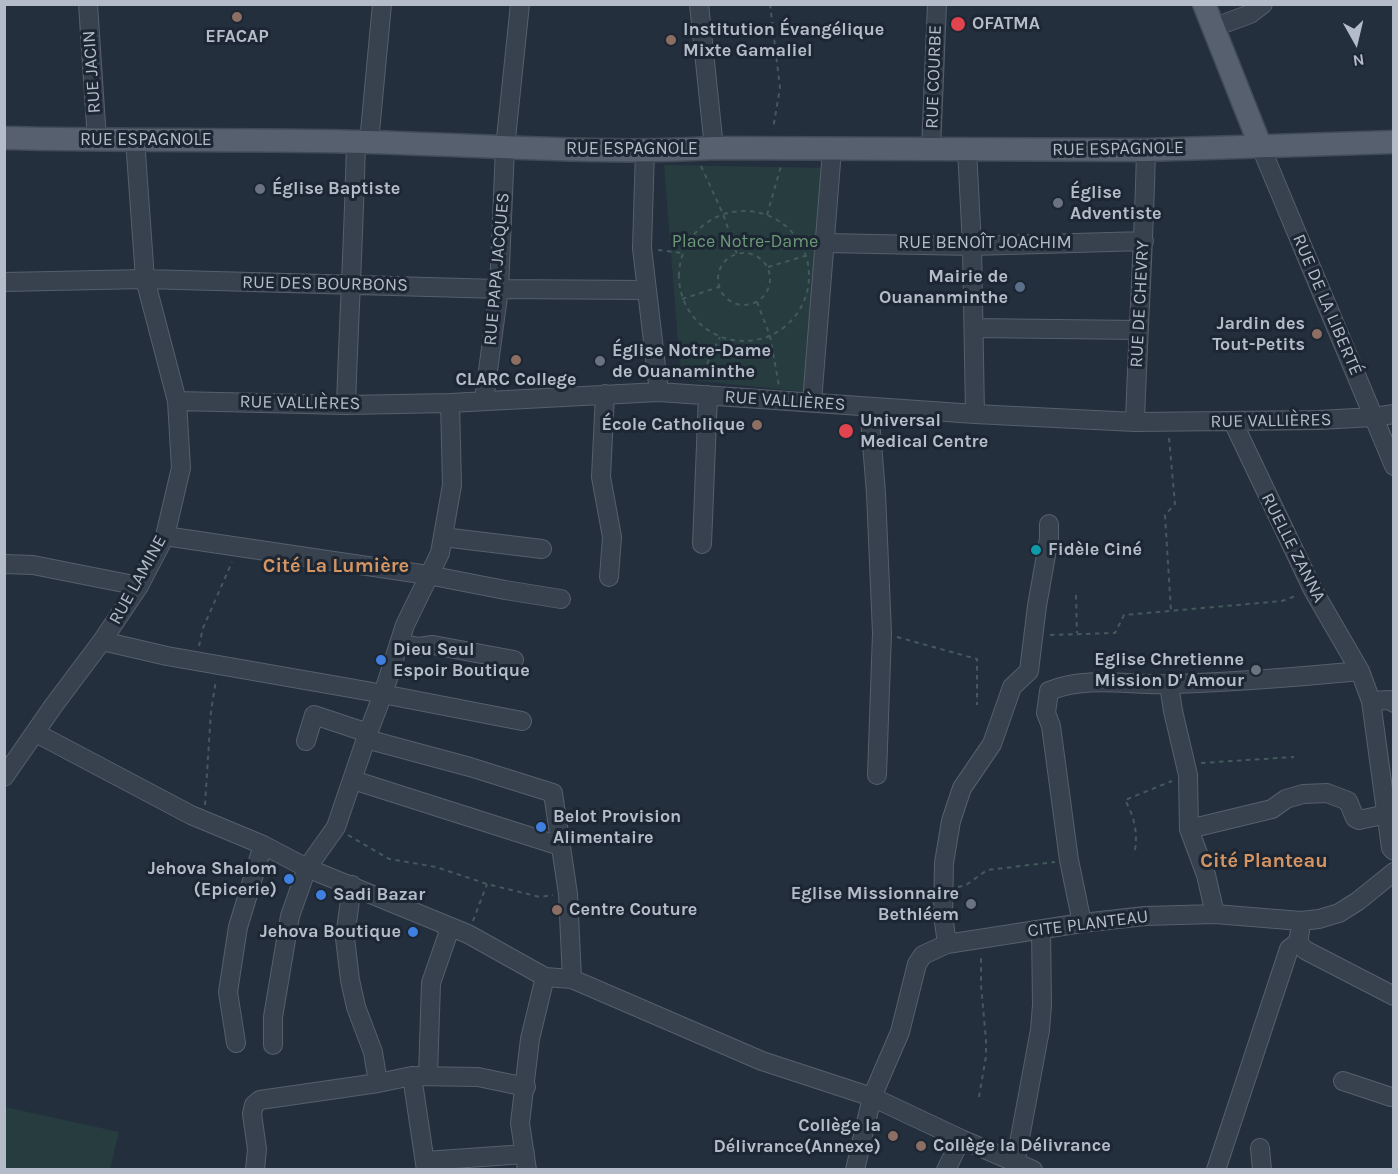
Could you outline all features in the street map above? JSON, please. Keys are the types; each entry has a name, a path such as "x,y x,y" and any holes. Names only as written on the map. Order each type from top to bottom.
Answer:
{"main road":[{"path":"1204,4 1260,145"},
{"name":"RUE ESPAGNOLE","path":"4,138 363,142 506,138 645,150 708,141 777,149 832,150 1146,150 1394,142"}],"street":[{"name":"RUE JACIN","path":"88,4 97,140"},
{"path":"346,405 350,284 355,222 363,142 382,4"},
{"name":"RUE PAPA JACQUES","path":"484,400 499,289 506,138 520,4"},
{"path":"699,4 708,141"},
{"name":"RUE COURBE","path":"931,149 937,4"},
{"path":"1215,27 1250,14 1263,4"},
{"name":"RUE LAMINE","path":"7,772 139,586 165,536 181,468 177,401 146,279 135,140"},
{"name":"RUE DE LA LIBERTÉ","path":"1260,145 1394,466"},
{"path":"966,149 972,246 975,414"},
{"path":"645,150 642,248 659,392"},
{"path":"812,402 832,150"},
{"name":"RUE DE CHEVRY","path":"1134,422 1144,241 1146,150"},
{"name":"RUE BENOÎT JOACHIM","path":"826,243 972,246 1144,241"},
{"name":"RUE DES BOURBONS","path":"4,282 146,279 499,289 646,290"},
{"path":"974,328 1138,330"},
{"name":"RUE VALLIÈRES","path":"177,401 346,405 450,403 659,392 975,414 1134,422 1233,422 1374,417 1394,414"},
{"path":"605,394 601,477 612,537 609,577"},
{"path":"700,395 702,544"},
{"path":"273,1045 273,1017 290,916 307,868 336,828 405,625 440,553 452,485 450,403"},
{"path":"869,407 876,493 882,633 877,776"},
{"name":"RUELLE ZANNA","path":"1233,422 1312,590 1360,671 1371,701 1391,848 1394,851"},
{"path":"947,944 943,915 944,863 951,821 962,788 992,744 1012,687 1029,671 1049,538 1049,524"},
{"path":"165,536 428,576 561,599"},
{"path":"443,537 542,549"},
{"path":"4,564 33,565 139,586"},
{"path":"102,641 218,665 522,721"},
{"path":"399,643 418,647 433,645 514,660"},
{"path":"1029,671 1054,689"},
{"path":"1082,923 1069,860 1051,726 1046,713 1049,692 1064,685 1088,682 1169,685 1360,671"},
{"path":"1169,685 1187,769 1189,829 1206,875 1215,914"},
{"path":"1371,701 1390,700 1394,703"},
{"path":"306,741 314,715 367,736 554,792 568,894 572,979"},
{"path":"36,733 204,820 263,845 307,868 468,934 545,976 572,979 762,1061 872,1097 1021,1167 1040,1030 1041,930"},
{"path":"354,780 560,846"},
{"path":"1189,829 1272,809 1286,799 1303,794 1327,793 1348,801 1355,818 1359,820 1387,814"},
{"path":"236,1042 228,992 238,927 263,845"},
{"name":"CITE PLANTEAU","path":"855,1170 872,1097 900,1032 917,964 923,955 947,944 980,938 1145,916 1215,914 1301,921 1319,919 1339,913 1394,872"},
{"path":"352,885 345,938 350,980 356,1007 372,1052 378,1083"},
{"path":"1216,1170 1289,949 1298,942 1301,921"},
{"path":"450,928 431,983 420,1076 426,1165 526,1162 520,1123 530,1039 545,976"},
{"path":"1298,942 1305,950 1394,996"},
{"path":"255,1170 257,1149 252,1114 254,1105 260,1100 420,1076 478,1077 526,1086"},
{"path":"1343,1081 1393,1096"},
{"path":"946,1170 961,1139"},
{"path":"1260,1148 1263,1170"}],"path":[{"path":"767,215 777,149 780,88 770,4"},
{"path":"708,141 723,214 737,254"},
{"path":"737,211 767,215 784,225 797,238 806,256 809,275 807,294 799,311 786,326 770,336 745,341 720,337 704,328 691,315 682,299 678,268 682,253 698,229 723,214 737,211"},
{"path":"642,248 682,253"},
{"path":"737,254 755,255 768,267 770,283 768,290 757,302 750,305 735,303 723,294 719,287 719,270 723,263 737,254"},
{"path":"768,267 806,256"},
{"path":"682,299 719,287"},
{"path":"757,302 770,336 781,399"},
{"path":"700,395 720,337"},
{"path":"1169,423 1175,504 1165,515 1171,611"},
{"path":"195,660 203,628 239,546"},
{"path":"1034,636 1115,633 1124,615 1282,601 1312,590"},
{"path":"1076,595 1077,633"},
{"path":"882,633 977,659 977,705"},
{"path":"204,820 211,711 218,665"},
{"path":"1135,850 1137,837 1132,812 1125,800 1187,769 1294,757"},
{"path":"336,828 389,859 436,867 487,884 540,897 568,894"},
{"path":"944,891 966,885 987,870 1069,860"},
{"path":"468,934 487,884"},
{"path":"979,1096 986,1056 980,938"}],"green space":[{"name":"Place Notre-Dame","path":"664,165 828,168 807,392 681,379"},
{"path":"5,1107 119,1132 110,1169 5,1169"}],"place":[{"name":"EFACAP","path":"237,17"},
{"name":"OFATMA","path":"958,24"},
{"name":"Institution Évangélique Mixte Gamaliel","path":"671,40"},
{"name":"Église Baptiste","path":"260,189"},
{"name":"Église Adventiste","path":"1058,203"},
{"name":"Mairie de Ouananminthe","path":"1020,287"},
{"name":"Jardin des Tout-Petits","path":"1317,334"},
{"name":"CLARC College","path":"516,360"},
{"name":"Église Notre-Dame de Ouanaminthe","path":"600,361"},
{"name":"École Catholique","path":"757,425"},
{"name":"Universal Medical Centre","path":"846,431"},
{"name":"Fidèle Ciné","path":"1036,550"},
{"name":"Dieu Seul Espoir Boutique","path":"381,660"},
{"name":"Eglise Chretienne Mission D' Amour","path":"1256,670"},
{"name":"Belot Provision Alimentaire","path":"541,827"},
{"name":"Jehova Shalom (Epicerie)","path":"289,879"},
{"name":"Sadi Bazar","path":"321,895"},
{"name":"Eglise Missionnaire Bethléem","path":"971,904"},
{"name":"Centre Couture","path":"557,910"},
{"name":"Jehova Boutique","path":"413,932"},
{"name":"Collège la Délivrance(Annexe)","path":"893,1136"},
{"name":"Collège la Délivrance","path":"921,1146"}],"district":[{"name":"Cité La Lumière","path":"336,566"},
{"name":"Cité Planteau","path":"1264,861"}]}
